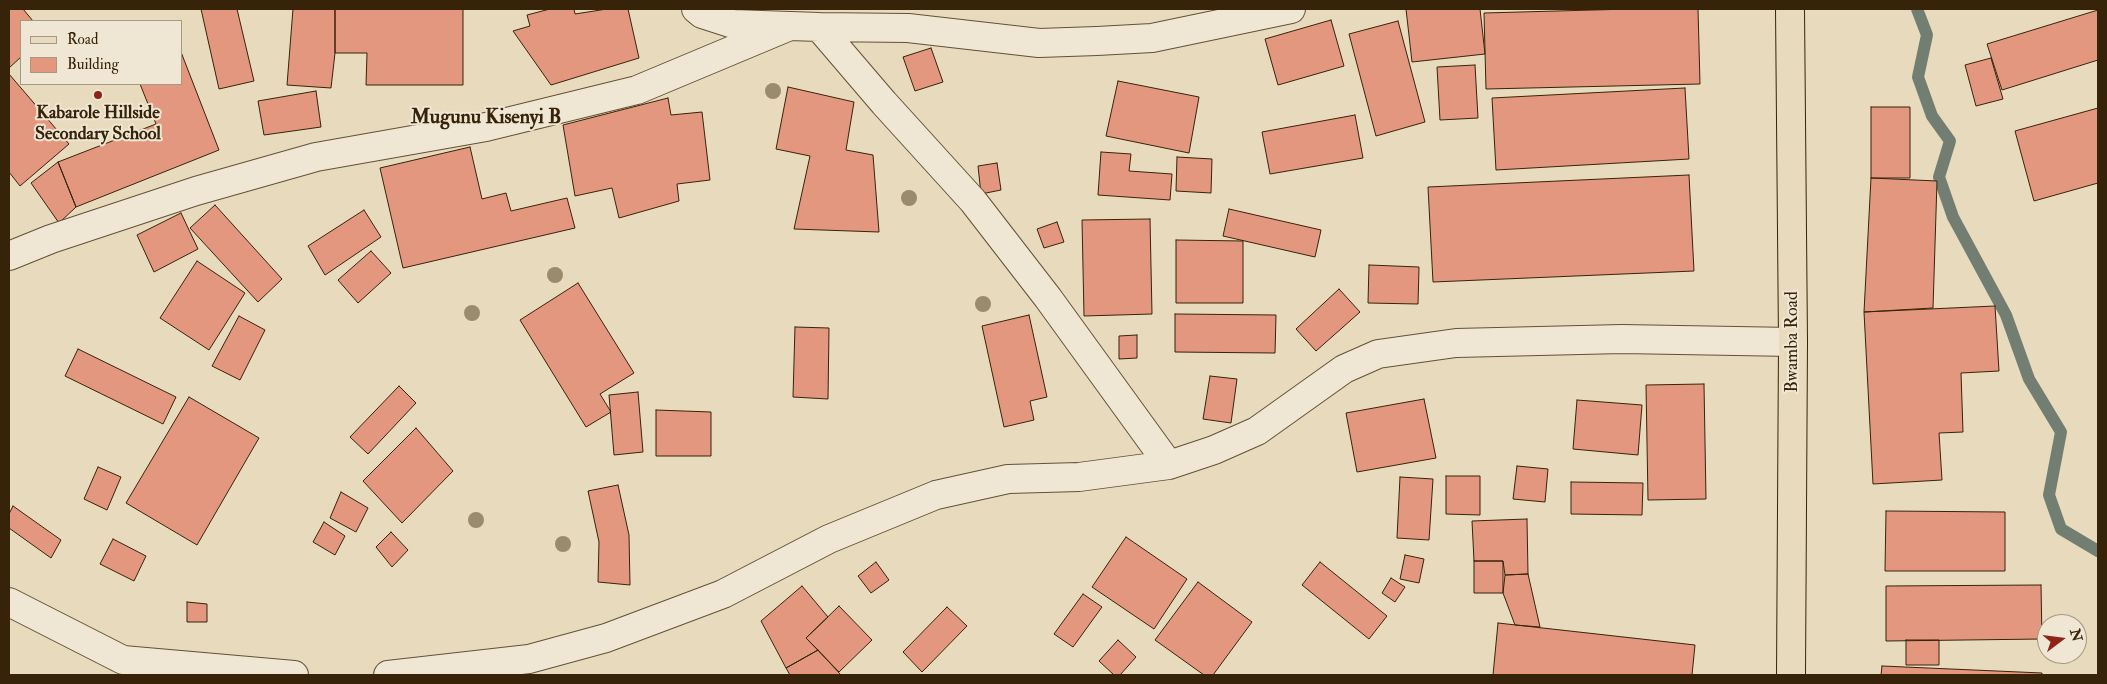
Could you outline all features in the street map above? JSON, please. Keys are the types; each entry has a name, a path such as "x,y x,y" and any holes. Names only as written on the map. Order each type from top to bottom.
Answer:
{"main road":[{"name":"Bwamba Road","path":"1790,9 1793,342 1791,675"}],"street":[{"path":"696,9 702,14 733,24 908,28 1039,43 1097,42 1152,38 1291,9"},
{"path":"9,256 196,191 316,158 486,126 637,90 790,26"},
{"path":"819,27 884,103 973,201 1048,298 1169,465"},
{"path":"388,675 529,659 606,638 723,594 829,539 936,495 1008,479 1079,477 1169,465 1214,450 1257,431 1344,370 1378,354 1456,343 1622,340 1793,342"},
{"path":"9,602 122,668 294,675"}],"building":[{"path":"9,9 23,9 32,20 20,20 20,58 9,68"},
{"path":"201,9 237,9 254,81 219,89"},
{"path":"293,9 335,9 335,53 331,88 287,85"},
{"path":"335,9 463,9 463,85 366,85 367,53 335,53"},
{"path":"550,9 574,9 575,14 607,9 628,9 639,58 551,85 513,31 530,26 527,15"},
{"path":"1406,9 1480,9 1485,54 1412,62"},
{"path":"1698,9 1700,84 1486,89 1484,13"},
{"path":"2098,10 2098,60 2002,90 1987,44"},
{"path":"1331,20 1344,66 1278,85 1265,39"},
{"path":"1398,21 1425,122 1376,136 1349,34"},
{"path":"931,48 943,82 915,91 903,57"},
{"path":"182,55 219,150 76,207 58,162 156,124 140,85 182,85"},
{"path":"1991,58 2003,99 1976,106 1965,65"},
{"path":"1475,65 1478,118 1440,120 1437,67"},
{"path":"9,74 69,144 20,186 9,172"},
{"path":"1118,81 1199,97 1189,153 1106,136"},
{"path":"788,87 854,102 846,150 873,155 879,232 794,229 810,156 776,149"},
{"path":"1685,88 1689,159 1496,170 1492,98"},
{"path":"316,91 321,127 264,135 258,101"},
{"path":"668,98 671,115 702,112 710,180 677,184 679,201 619,218 612,188 575,196 563,125"},
{"path":"1871,107 1910,107 1910,178 1871,178"},
{"path":"2098,108 2098,183 2034,201 2015,131"},
{"path":"1355,115 1363,158 1270,174 1262,132"},
{"path":"470,147 482,199 506,193 511,211 567,198 575,228 403,268 380,168"},
{"path":"1101,152 1131,154 1129,171 1172,174 1170,200 1098,195"},
{"path":"1177,157 1212,159 1211,193 1176,191"},
{"path":"58,162 76,207 59,223 31,183"},
{"path":"997,163 1001,190 981,194 978,166"},
{"path":"1689,175 1694,271 1433,282 1428,187"},
{"path":"1871,178 1937,181 1933,308 1864,312"},
{"path":"215,205 282,279 258,302 190,228"},
{"path":"1229,209 1321,230 1315,257 1223,236"},
{"path":"364,210 381,237 325,275 308,246"},
{"path":"181,213 198,249 154,272 137,235"},
{"path":"1150,219 1152,314 1084,316 1082,220"},
{"path":"1057,222 1064,242 1044,248 1037,229"},
{"path":"1176,240 1243,241 1243,303 1176,303"},
{"path":"371,251 391,273 358,303 338,280"},
{"path":"197,261 245,293 209,350 160,318"},
{"path":"1369,265 1419,267 1418,304 1368,303"},
{"path":"578,283 634,373 600,394 611,412 586,427 520,320"},
{"path":"1339,289 1360,312 1316,351 1296,329"},
{"path":"1995,306 1999,371 1961,373 1963,432 1939,433 1942,480 1873,484 1864,312"},
{"path":"1175,314 1276,315 1275,353 1175,352"},
{"path":"1029,315 1047,397 1030,401 1034,420 1004,427 982,326"},
{"path":"239,316 265,330 240,380 212,366"},
{"path":"795,327 829,328 828,399 793,397"},
{"path":"1137,335 1137,358 1119,359 1119,336"},
{"path":"78,349 176,397 163,424 65,376"},
{"path":"1210,376 1237,379 1231,423 1203,419"},
{"path":"1704,384 1706,499 1648,500 1646,385"},
{"path":"399,386 416,403 368,454 350,437"},
{"path":"638,392 643,452 614,455 609,395"},
{"path":"189,397 259,438 197,545 126,503"},
{"path":"1424,399 1436,458 1357,472 1346,413"},
{"path":"1577,400 1642,405 1638,455 1573,449"},
{"path":"656,410 711,412 711,456 656,456"},
{"path":"416,428 453,471 402,523 363,481"},
{"path":"1517,466 1548,469 1545,502 1513,499"},
{"path":"98,467 121,477 107,510 84,499"},
{"path":"1446,476 1480,476 1480,515 1446,514"},
{"path":"1400,477 1433,479 1429,540 1397,538"},
{"path":"1571,482 1643,483 1642,515 1571,514"},
{"path":"618,485 629,535 630,585 598,582 599,542 588,491"},
{"path":"341,492 368,508 356,532 330,518"},
{"path":"13,506 61,540 51,558 9,528 9,514"},
{"path":"1886,511 2005,512 2005,571 1885,571"},
{"path":"1527,519 1528,574 1505,575 1503,561 1474,561 1472,521"},
{"path":"324,522 345,536 335,555 313,542"},
{"path":"391,532 408,550 392,567 376,547"},
{"path":"1126,537 1187,579 1154,629 1092,587"},
{"path":"113,539 146,556 134,581 100,564"},
{"path":"1405,555 1424,559 1419,583 1400,579"},
{"path":"1474,561 1503,561 1503,593 1474,593"},
{"path":"876,562 889,580 871,593 858,576"},
{"path":"1320,562 1387,616 1369,639 1302,585"},
{"path":"1528,574 1540,627 1515,625 1503,593 1505,575"},
{"path":"1391,578 1405,587 1395,602 1382,593"},
{"path":"1198,582 1252,622 1213,675 1204,675 1155,640"},
{"path":"2041,585 2042,614 2037,614 2037,639 1886,641 1886,586"},
{"path":"802,586 828,617 806,638 818,650 786,668 761,621"},
{"path":"1083,594 1102,607 1073,647 1054,634"},
{"path":"187,602 207,604 207,622 187,622"},
{"path":"839,606 872,640 839,672 806,638"},
{"path":"947,607 967,626 922,672 903,652"},
{"path":"1498,623 1695,645 1692,675 1493,675"},
{"path":"1118,640 1136,657 1120,675 1114,675 1099,661"},
{"path":"1906,640 1939,640 1939,665 1906,665"},
{"path":"818,650 841,675 790,675 786,668"},
{"path":"1882,666 2042,673 2042,675 1881,675"}],"waterway":[{"path":"1917,9 1927,35 1918,77 1932,116 1950,141 1939,177 1953,217 2006,315 2029,379 2061,432 2049,495 2061,529 2098,551"}],"place":[{"name":"Kabarole Hillside Secondary School","path":"98,95"}],"district":[{"name":"Mugunu Kisenyi B","path":"486,119"}]}
